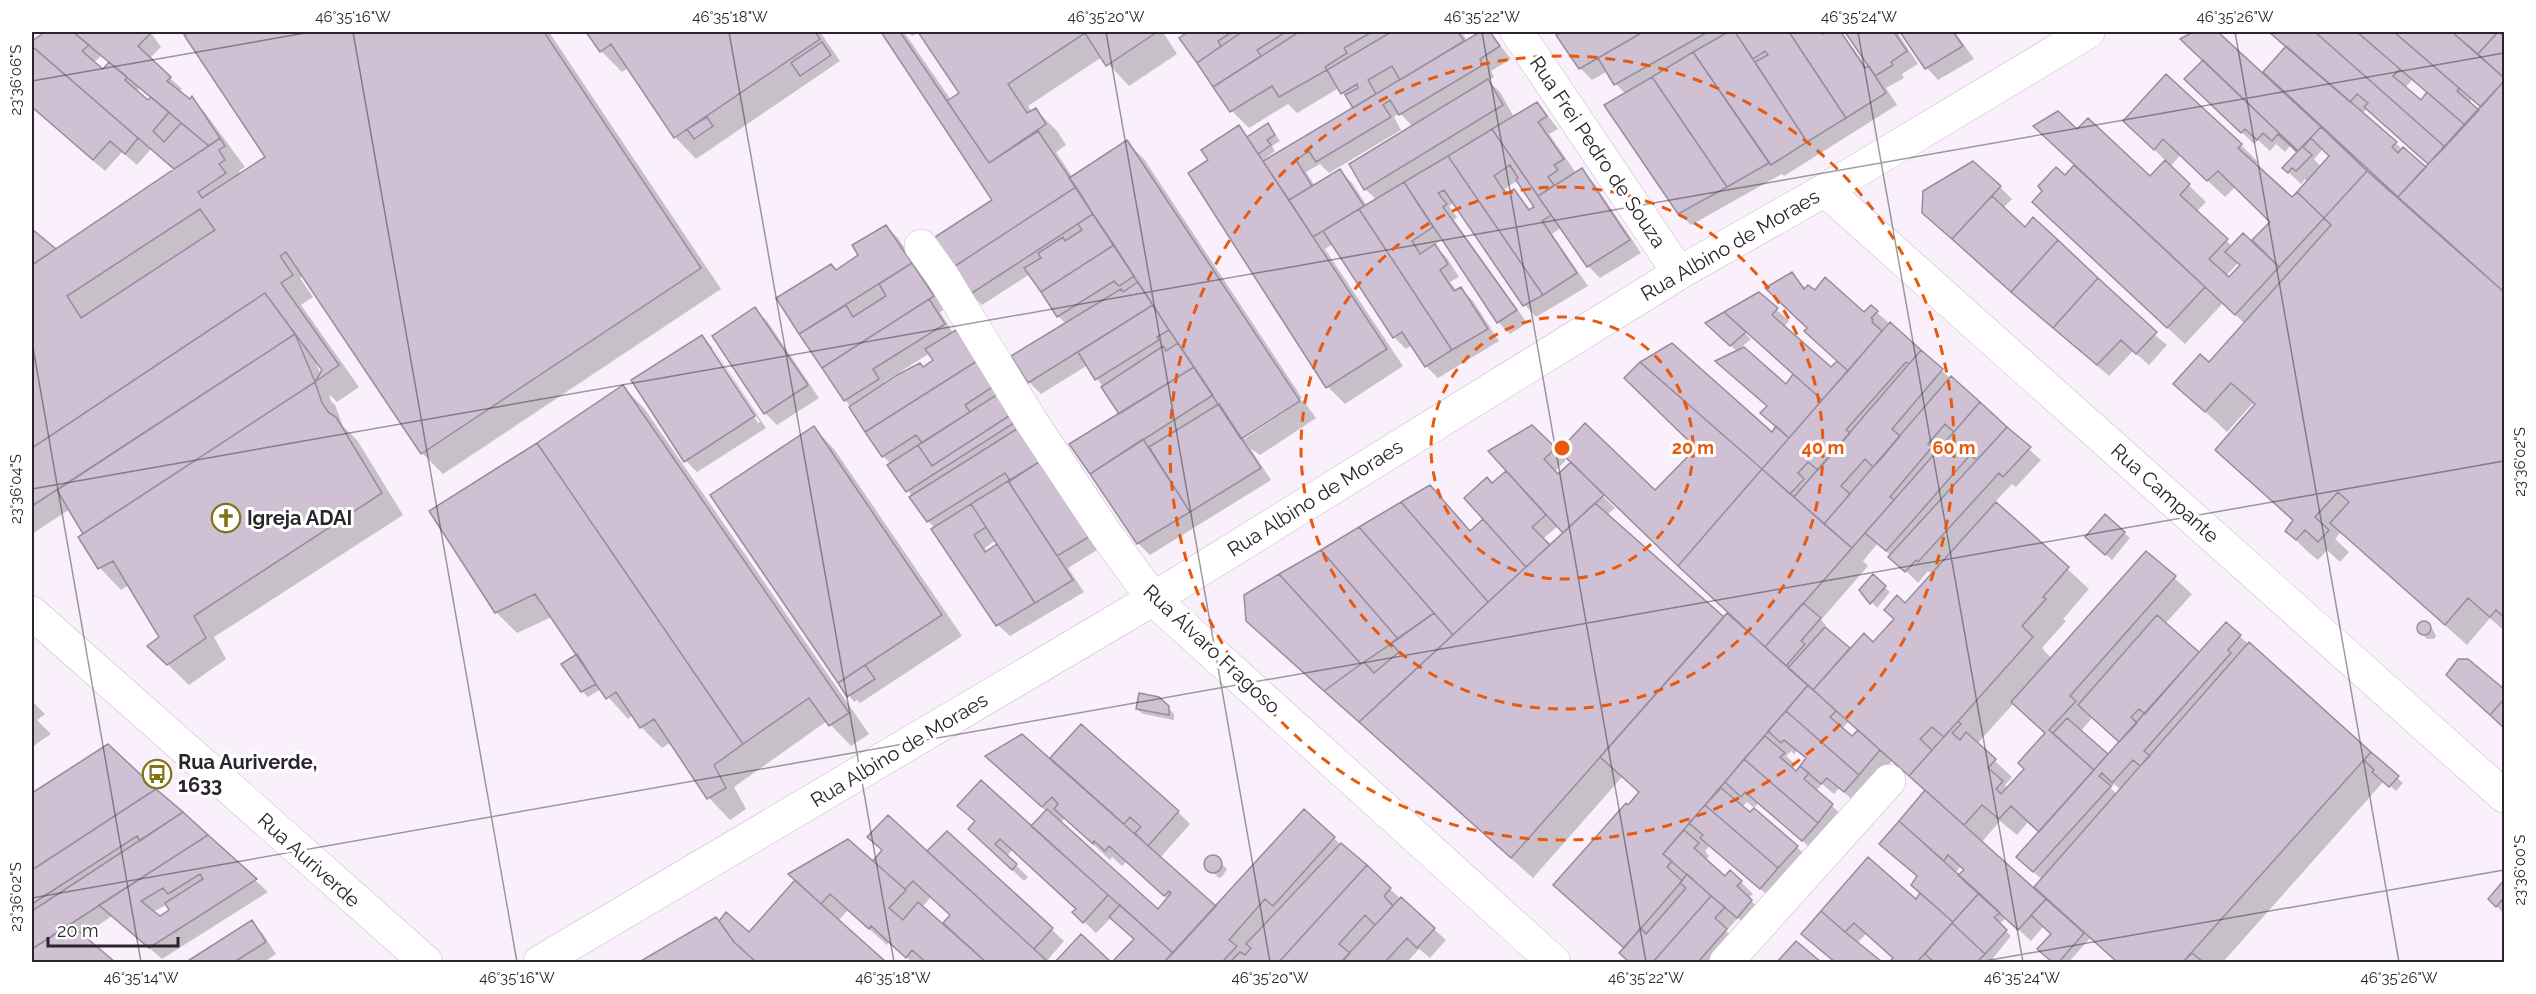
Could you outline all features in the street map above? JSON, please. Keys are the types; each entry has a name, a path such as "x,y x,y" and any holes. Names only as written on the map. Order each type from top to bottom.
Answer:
{"street":[{"name":"Rua Frei Pedro de Souza","path":"1517,32 1679,273"},
{"name":"Rua Albino de Moraes","path":"540,963 1153,599 1679,273 1825,190 2088,32"},
{"name":"Rua Campante","path":"1825,190 2505,796"},
{"name":"Rua Álvaro Fragoso","path":"921,246 943,277 1031,421 1106,534 1153,599 1554,963"},
{"name":"Rua Auriverde","path":"32,613 426,963"},
{"path":"1726,963 1889,781"}],"building":[{"path":"45,32 73,32 89,45 82,51 103,69 109,62 127,77 125,80 148,100 151,97 169,112 153,131 164,142 181,123 209,146 174,169 32,46 32,41"},
{"path":"73,32 148,32 150,34 138,46 171,77 167,81 190,99 192,96 220,138 209,146"},
{"path":"190,32 544,32 701,268 421,454 286,252 280,256 293,275 281,283 339,365 315,382 322,370 265,293 32,448 32,265 220,138 225,146 219,150 225,160 219,164 226,173 198,192 202,198 265,157 184,35","holes":["200,209 215,230 81,318 67,296"]},
{"path":"586,32 815,32 820,39 674,138 611,44 600,52"},
{"path":"881,32 900,32 989,163 1038,131 1076,187 952,268 932,239 992,200"},
{"path":"918,32 1157,32 1106,66 1085,33 1008,84 1027,113 1036,108 1046,124 989,163 947,101 959,93"},
{"path":"1188,32 1232,32 1218,41 1221,46 1197,63 1179,38"},
{"path":"1242,32 1286,32 1257,50 1261,56 1213,87 1197,63"},
{"path":"1299,32 1372,32 1344,48 1347,53 1325,67 1327,70 1279,97 1272,86 1230,112 1213,87"},
{"path":"1391,32 1458,32 1464,41 1400,80 1392,66 1368,80 1376,94 1353,108 1345,95 1358,88 1357,84 1341,94 1327,70"},
{"path":"1480,32 1490,32 1500,46 1480,59 1483,65 1399,115 1390,100 1383,105 1391,117 1316,162 1309,151 1296,160 1312,186 1289,200 1263,161"},
{"path":"1562,32 1643,32 1579,69 1556,35"},
{"path":"1643,32 1708,32 1614,85 1598,58"},
{"path":"1728,32 1735,32 1807,142 1771,165 1693,52"},
{"path":"1735,32 1789,32 1846,118 1807,142 1755,62 1768,55 1765,51 1753,59"},
{"path":"1789,32 1821,32 1823,34 1841,32 1865,68 1869,66 1886,93 1846,118"},
{"path":"1845,32 1894,32 1907,51 1891,62 1893,65 1875,76"},
{"path":"1900,32 1953,32 1963,46 1925,69"},
{"path":"2193,32 2218,32 2321,127 2298,151 2180,39"},
{"path":"2269,32 2315,32 2445,147 2428,164 2364,107 2368,103 2357,94 2350,102"},
{"path":"2315,32 2357,32 2400,69 2393,76 2421,100 2427,92 2465,125 2445,147"},
{"path":"2357,32 2394,32 2459,88 2457,91 2479,110 2465,125"},
{"path":"2394,32 2452,32 2504,78 2504,81 2481,107"},
{"path":"2452,32 2498,32 2478,54"},
{"path":"2498,32 2504,36 2504,78 2478,54"},
{"path":"822,42 831,55 800,76 791,63"},
{"path":"2286,46 2397,142 2392,147 2398,153 2403,147 2426,167 2398,197 2263,72"},
{"path":"34,48 138,138 125,154 110,141 93,160 32,107 32,50"},
{"path":"1693,52 1769,163 1727,187 1652,77"},
{"path":"2203,60 2298,151 2321,127 2367,171 2324,218 2297,192 2329,156 2311,138 2303,147 2312,155 2296,171 2292,168 2288,173 2282,168 2297,152 2278,134 2272,141 2263,133 2257,140 2245,129 2241,133 2184,79"},
{"path":"2166,74 2242,144 2238,148 2292,197 2297,192 2324,218 2279,267 2252,240 2270,222 2218,171 2207,181 2163,139 2154,150 2123,121"},
{"path":"1652,77 1727,187 1678,214 1604,105"},
{"path":"1488,79 1503,105 1364,190 1349,164"},
{"path":"2504,81 2504,292 2398,197"},
{"path":"1537,102 1547,116 1538,122 1564,159 1554,165 1558,170 1548,177 1554,185 1538,196 1492,129"},
{"path":"2058,111 2077,129 2088,118 2150,176 2165,160 2190,184 2180,195 2228,239 2209,259 2229,277 2240,265 2225,252 2243,233 2279,267 2235,315 2033,126"},
{"path":"707,117 713,126 694,139 687,129"},
{"path":"1268,123 1275,135 1267,140 1271,145 1258,154 1247,137"},
{"path":"1239,125 1387,349 1326,388 1188,173 1208,160 1201,150"},
{"path":"1492,129 1551,215 1542,221 1577,273 1543,295 1448,156","holes":["1510,165 1518,178 1516,180 1534,207 1529,210 1514,189 1506,194 1494,176"]},
{"path":"1127,140 1300,401 1241,439 1069,178"},
{"path":"1448,156 1543,295 1523,306 1444,190 1438,193 1447,204 1443,207 1517,310 1497,323 1404,182"},
{"path":"1973,161 2001,186 1952,239 1922,213 1923,191"},
{"path":"2074,165 2205,287 2167,328 2032,202 2042,191 2038,186 2056,167 2065,175"},
{"path":"1582,168 1630,240 1587,267 1538,196"},
{"path":"1340,169 1364,206 1313,237 1289,200"},
{"path":"2367,171 2504,292 2504,617 2496,610 2490,617 2468,598 2445,625 2330,523 2349,502 2338,492 2315,517 2329,530 2318,542 2305,530 2296,540 2285,531 2293,520 2215,450 2255,404 2231,383 2205,412 2173,384 2200,354 2209,362 2331,225 2324,218"},
{"path":"1404,182 1433,227 1412,241 1420,254 1435,244 1448,264 1440,270 1454,291 1461,287 1488,329 1452,350 1359,209"},
{"path":"1076,187 1093,214 969,295 952,268"},
{"path":"1992,196 2025,227 2033,217 2058,240 2011,292 1952,239"},
{"path":"1359,209 1452,350 1425,367 1402,332 1393,338 1323,231"},
{"path":"1093,214 1114,245 1041,292 1024,268 1041,258 1038,253 1063,237 1065,241 1082,230 1078,224"},
{"path":"886,225 912,263 799,334 776,298 831,264 836,270 858,255 852,245"},
{"path":"32,229 56,249 32,265"},
{"path":"2058,240 2098,278 2053,328 2011,292"},
{"path":"1114,245 1134,276 1119,286 1114,281 1057,317 1041,292"},
{"path":"912,263 934,296 822,368 799,334 846,305 853,317 886,296 879,284"},
{"path":"1792,272 1804,289 1808,285 1815,290 1825,277 1864,312 1871,305 1878,311 1871,318 1872,322 1882,331 1848,371 1804,331 1807,328 1765,288"},
{"path":"2098,278 2157,332 2136,354 2121,340 2097,365 2053,328"},
{"path":"1138,282 1153,305 1028,383 1011,356 1121,289 1123,292"},
{"path":"1759,292 1778,308 1772,315 1831,367 1837,361 1848,371 1822,400 1724,312"},
{"path":"265,293 295,334 32,506 32,448"},
{"path":"929,299 945,324 873,369 879,379 844,401 822,368"},
{"path":"1153,305 1169,330 1157,337 1159,340 1095,380 1078,352"},
{"path":"755,307 808,385 764,414 712,336"},
{"path":"1724,312 1746,332 1730,346 1705,323"},
{"path":"1890,322 1921,350 1909,364 1906,362 1846,430 1850,433 1818,470 1808,462 1798,473 1804,479 1790,494 1762,469"},
{"path":"956,330 977,361 865,432 849,407 897,375 920,363 923,367 933,360 925,349"},
{"path":"295,334 315,382 83,534 57,490"},
{"path":"702,335 755,416 684,462 631,380"},
{"path":"1178,343 1194,367 1119,414 1101,387 1163,346 1166,351"},
{"path":"1672,343 1772,432 1776,426 1789,438 1762,469 1640,362"},
{"path":"1744,347 1786,384 1793,374 1822,400 1789,438 1760,413 1767,406 1715,361"},
{"path":"1921,350 1943,369 1892,429 1900,436 1880,460 1873,467 1865,459 1841,486 1850,494 1824,524 1794,497"},
{"path":"977,361 994,386 965,405 970,412 922,443 916,435 882,457 865,432"},
{"path":"1640,362 1762,469 1678,566 1559,451 1585,423 1655,490 1696,448 1624,378"},
{"path":"1194,367 1213,395 1090,474 1069,444"},
{"path":"1951,376 1980,402 1954,432 1945,424 1928,444 1932,447 1890,497 1894,500 1852,548 1824,524"},
{"name":"Igreja ADAI","path":"315,382 322,403 329,413 336,417 382,493 194,616 206,638 167,665 147,646 159,637 113,561 98,569 78,537"},
{"path":"623,385 849,713 829,726 809,698 743,744 537,443"},
{"path":"998,394 1012,414 932,466 918,445"},
{"path":"1980,402 2007,427 1977,460 1970,455 1886,551 1865,533"},
{"path":"1219,404 1261,468 1190,512 1149,447"},
{"path":"1012,414 1017,421 906,492 887,465 918,445 932,466"},
{"path":"1532,425 1556,448 1544,459 1558,474 1571,462 1604,495 1563,533 1488,451"},
{"path":"814,426 942,615 838,683 710,495"},
{"path":"1020,427 1042,460 1010,481 1005,473 927,522 909,497"},
{"path":"2007,427 2031,447 2003,477 1999,473 1918,562 1916,560 1905,572 1888,557"},
{"path":"1143,439 1190,512 1137,544 1090,474"},
{"path":"537,443 743,744 714,765 726,788 707,799 654,719 640,728 616,692 606,699 535,594 495,613 429,511"},
{"path":"1042,460 1092,535 1057,556 1008,481"},
{"path":"1762,469 1852,548 1765,647 1678,566"},
{"path":"1506,471 1546,515 1532,527 1550,545 1526,567 1464,498 1487,477 1492,483"},
{"path":"1008,481 1073,580 1035,603 971,504"},
{"path":"1430,485 1470,531 1483,519 1526,567 1488,602 1401,502"},
{"path":"1401,502 1488,602 1453,635 1359,527"},
{"path":"1996,502 2069,567 2043,597 2046,599 2022,626 2033,637 1944,737 1932,727 1920,739 1932,750 1909,776 1813,690 1864,633 1873,642 1894,619 1884,610 1897,595 1905,603"},
{"path":"1595,503 1724,617 1511,858 1359,722"},
{"path":"971,504 986,527 974,535 985,552 997,544 1035,603 996,626 931,529"},
{"path":"2105,514 2125,532 2105,555 2085,537"},
{"path":"1359,527 1434,613 1398,639 1321,550"},
{"path":"1321,550 1398,639 1361,664 1279,574"},
{"path":"2146,551 2176,576 2070,696 2076,701 2049,730 2094,770 2039,832 2011,806 1999,819 1982,805 1964,825 1909,776 1958,721 1961,724 1952,733 1960,740 1966,732 1996,759 1988,768 2003,781 1996,789 2001,794 2024,769 2018,763 2045,733 2011,702"},
{"path":"1279,574 1361,664 1324,691 1246,621 1244,595"},
{"path":"1873,574 1886,586 1870,604 1859,590"},
{"path":"1803,603 1821,618 1801,641 1805,644 1786,666 1765,647"},
{"path":"1434,613 1453,635 1359,722 1324,691 1364,662 1374,673 1399,652 1391,643"},
{"path":"1727,613 1808,685 1663,854 1672,861 1667,867 1682,881 1624,948 1553,885 1626,803 1628,805 1639,792 1600,757"},
{"path":"2157,615 2199,652 2145,714 2139,709 2131,717 2137,723 2119,742 2078,705"},
{"path":"2424,621 2429,623 2431,628 2429,633 2424,635 2419,633 2417,628 2419,623"},
{"path":"2226,622 2241,635 2228,650 2231,653 2144,751 2150,756 2140,766 2133,760 2112,783 2102,773 2099,776 2111,786 2033,872 2016,857"},
{"path":"1825,627 1850,648 1813,690 1788,668"},
{"path":"2249,642 2371,752 2183,962 2117,962 2034,887"},
{"path":"577,654 596,684 581,692 561,664"},
{"path":"2458,659 2468,659 2504,689 2504,699 2490,715 2446,675"},
{"path":"865,665 875,679 847,697 838,683"},
{"path":"1808,685 1836,711 1830,717 1852,736 1858,730 1880,750 1859,775 1786,711"},
{"path":"1139,693 1159,697 1169,706 1169,715 1136,709"},
{"path":"2504,699 2504,728 2490,715"},
{"path":"1786,711 1859,775 1844,792 1827,778 1821,784 1800,766 1806,758 1784,740 1781,743 1768,731"},
{"path":"2067,718 2108,754 2094,770 2053,733"},
{"path":"1081,724 1179,811 1148,846 1135,833 1141,827 1130,817 1124,824 1050,758"},
{"path":"1022,734 1216,906 1173,953 1031,826 1047,809 1158,909 1171,893 1169,891 1164,896 1109,846 1105,851 1094,841 1093,844 1054,809 1058,804 1052,797 1042,807 985,756"},
{"path":"1765,736 1785,753 1780,757 1796,771 1800,766 1809,773 1804,779 1833,804 1818,823 1744,759"},
{"path":"108,744 156,789 32,870 32,793"},
{"path":"2371,752 2399,776 2389,787 2372,772 2374,770 2364,760"},
{"path":"1744,759 1818,823 1802,841 1745,792 1741,797 1725,782"},
{"path":"981,780 1108,895 1083,923 1072,912 1076,909 1000,839 995,844 1017,864 1012,870 968,829 975,821 957,806"},
{"path":"1721,788 1750,812 1754,808 1798,846 1778,868 1705,805"},
{"path":"156,789 183,812 140,841 137,836 32,904 32,870"},
{"path":"1925,790 2046,899 2018,930 1958,875 1964,870 1948,855 1944,861 1899,821"},
{"path":"1705,805 1778,868 1760,889 1700,838 1703,835 1689,823"},
{"path":"1304,809 1335,837 1273,906 1265,899 1229,940 1237,946 1222,962 1164,962"},
{"path":"183,812 208,835 32,949 32,911"},
{"path":"888,815 1048,962 986,962 943,923 950,915 913,881 905,889 873,861 882,850 867,837"},
{"path":"1899,821 1979,893 1953,922 1911,885 1917,876 1879,844"},
{"path":"1684,830 1699,843 1694,848 1725,876 1730,870 1742,881 1737,886 1752,900 1737,918 1663,854"},
{"path":"947,831 1053,928 1034,949 927,851"},
{"path":"208,835 257,879 149,948 99,905","holes":["200,874 203,879 165,903 169,910 160,916 141,901 163,888 168,894"]},
{"path":"848,839 906,890 889,908 903,920 918,902 986,962 926,962 912,950 906,958 871,926 869,929 830,894 821,904 788,874"},
{"path":"1341,843 1367,865 1279,962 1230,962 1240,952 1245,955 1251,948 1246,944"},
{"path":"1213,855 1219,858 1222,864 1219,870 1213,873 1207,870 1204,864 1207,858"},
{"path":"1868,857 1916,899 1920,893 1953,922 1917,962 1889,962 1893,958 1854,923 1845,932 1821,911"},
{"path":"1367,865 1391,888 1384,896 1393,906 1375,925 1365,915 1339,944 1350,953 1342,962 1279,962"},
{"path":"1687,874 1711,896 1653,962 1629,962 1619,953 1641,928 1646,934 1686,888 1680,883"},
{"path":"795,880 886,962 756,962 734,942 719,921 726,912 749,932"},
{"path":"2504,880 2504,903 2502,900 2496,907 2488,899"},
{"path":"1979,893 2000,913 1994,917 2007,930 1985,954 1952,923"},
{"path":"1711,896 1725,907 1715,918 1727,929 1698,962 1653,962"},
{"path":"1401,897 1435,928 1417,948 1407,938 1385,962 1341,962"},
{"path":"2046,899 2084,933 2059,962 2052,962 2037,949 2051,934 2031,915"},
{"path":"1120,905 1173,953 1164,962 1112,962 1134,939 1109,917"},
{"path":"1821,911 1882,962 1835,962 1801,934"},
{"path":"716,917 734,942 756,962 639,962"},
{"path":"252,920 266,942 234,962 186,962"},
{"path":"1952,923 1985,954 1977,962 1934,962 1925,954"},
{"path":"70,924 115,962 32,962 32,949"},
{"path":"1081,934 1111,962 1055,962"},
{"path":"1796,941 1821,962 1777,962"},
{"path":"2192,953 2203,962 2183,962"}],"place":[{"name":"Igreja ADAI","path":"226,518"},
{"name":"Rua Auriverde, 1633","path":"157,774"}]}
